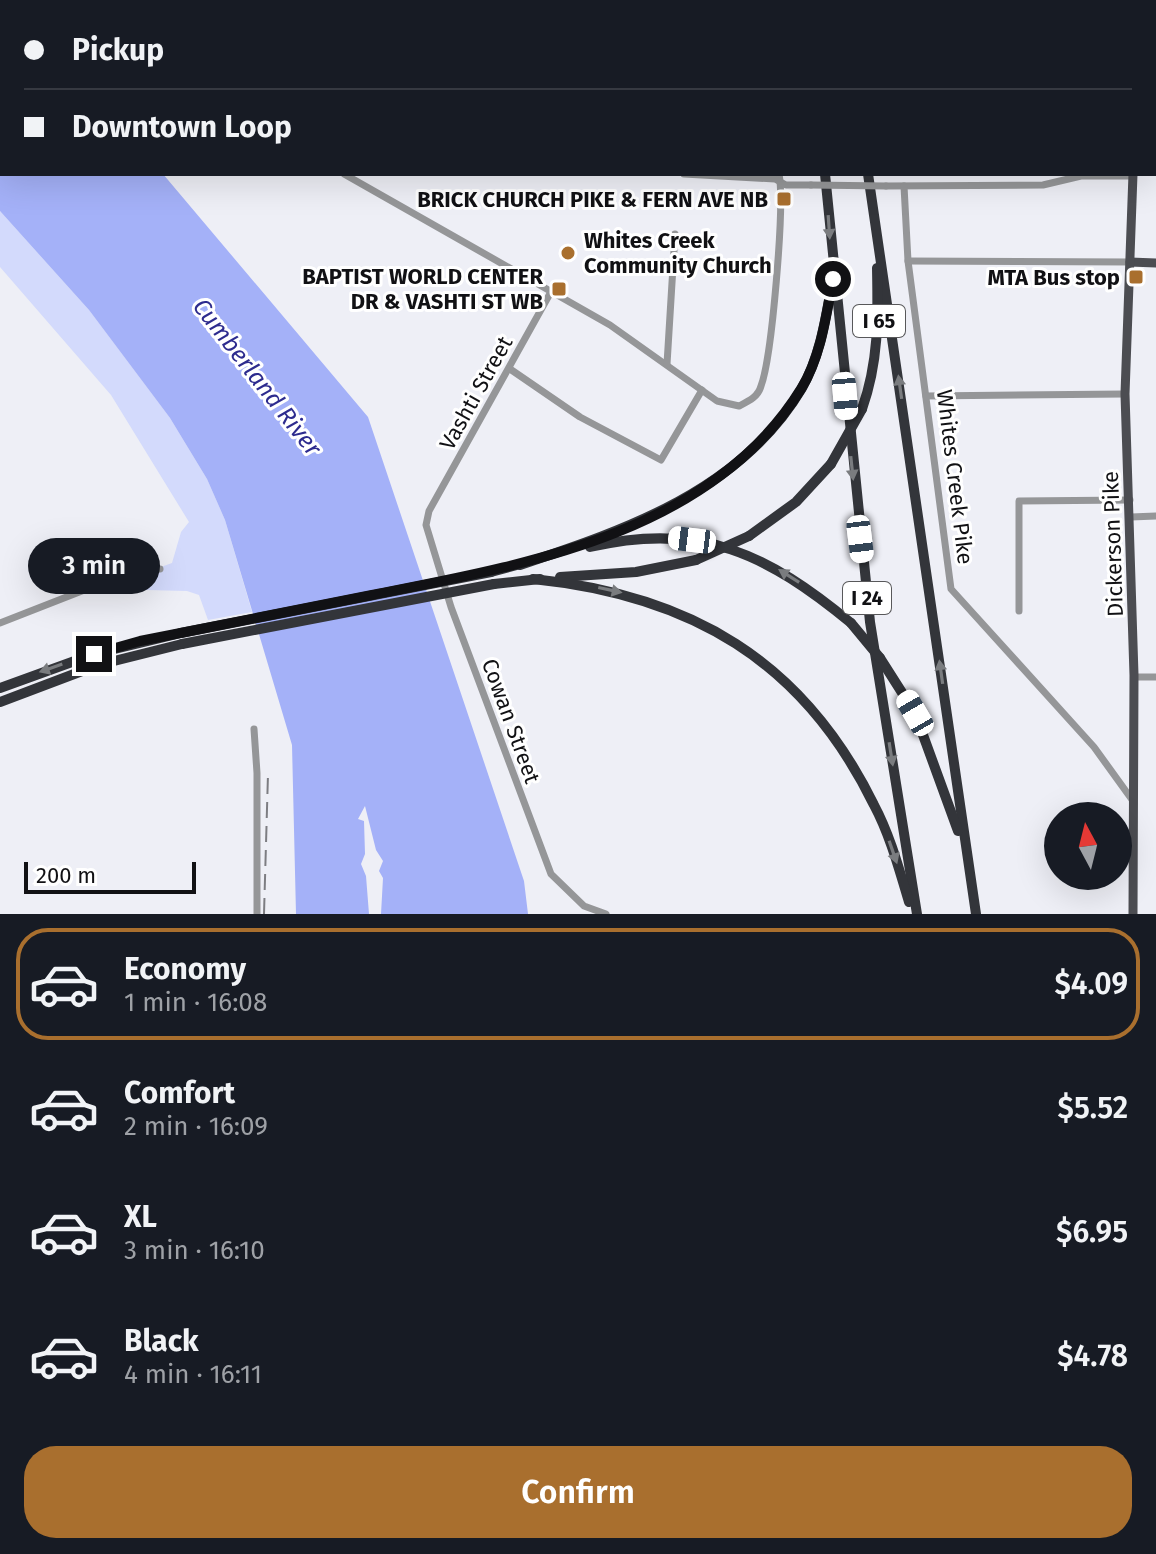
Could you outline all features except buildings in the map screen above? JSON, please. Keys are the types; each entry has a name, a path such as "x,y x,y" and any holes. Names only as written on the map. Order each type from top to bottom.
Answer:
{"highway":[{"name":"I 24","path":"825,176 833,279 870,622 915,914"},
{"path":"868,176 976,914"},
{"name":"I 65","path":"0,688 94,654 494,584 636,572 696,560 749,536 796,502 831,464 862,409 876,359 879,325 875,230"},
{"name":"I 65","path":"0,702 181,638 520,565 601,538 670,507 702,488 759,444 803,387 816,357 833,279"},
{"path":"520,565 628,538 658,535 741,553 776,568 811,591 851,623 893,674 915,713 932,754 967,860"},
{"path":"533,579 613,590 649,600 726,638 791,687 817,714 865,786 886,833 915,914"}],"main road":[{"name":"Dickerson Pike","path":"1133,176 1125,394 1134,677 1133,914"},
{"path":"1130,262 1156,263"}],"street":[{"path":"348,176 552,290 728,406 739,406 752,400 761,387 780,178"},
{"path":"732,176 780,178 811,185 886,186 1043,185 1081,176"},
{"path":"1042,176 1043,185"},
{"name":"Whites Creek Pike","path":"904,186 908,261 954,596 1094,747 1133,801"},
{"path":"667,364 675,234"},
{"path":"908,261 1130,262"},
{"name":"Vashti Street","path":"429,511 552,290"},
{"path":"510,369 580,417 661,460 702,390"},
{"path":"926,396 1125,394"},
{"path":"1019,611 1019,501 1130,500"},
{"name":"Cowan Street","path":"429,511 426,525 451,607 551,874 584,906 606,914"},
{"path":"1131,517 1156,516"},
{"path":"0,623 133,571 160,569"},
{"path":"1134,677 1156,677"},
{"path":"254,729 257,914"}],"shaded area":[{"path":"0,211 89,310 170,418 207,479 225,520 252,612 208,620 199,595 187,591 146,590 136,576 172,563 181,532 189,522 111,395 0,267"}],"water":[{"name":"Cumberland River","path":"0,176 165,176 368,417 524,881 528,914 381,914 383,878 379,871 383,861 376,850 365,806 358,819 364,821 365,854 361,864 366,876 369,914 296,914 292,745 225,520 207,479 170,418 89,310 0,211"}],"railway":[{"path":"264,914 268,774"}],"place":[{"name":"BRICK CHURCH PIKE & FERN AVE NB","path":"784,199"},
{"name":"Whites Creek Community Church","path":"568,253"},
{"name":"MTA Bus stop","path":"1136,277"},
{"name":"BAPTIST WORLD CENTER DR & VASHTI ST WB","path":"559,289"}],"route":[{"path":"94,654 140,641 520,565 630,526 670,507 733,467 782,418 803,387 816,357 833,279"}]}
